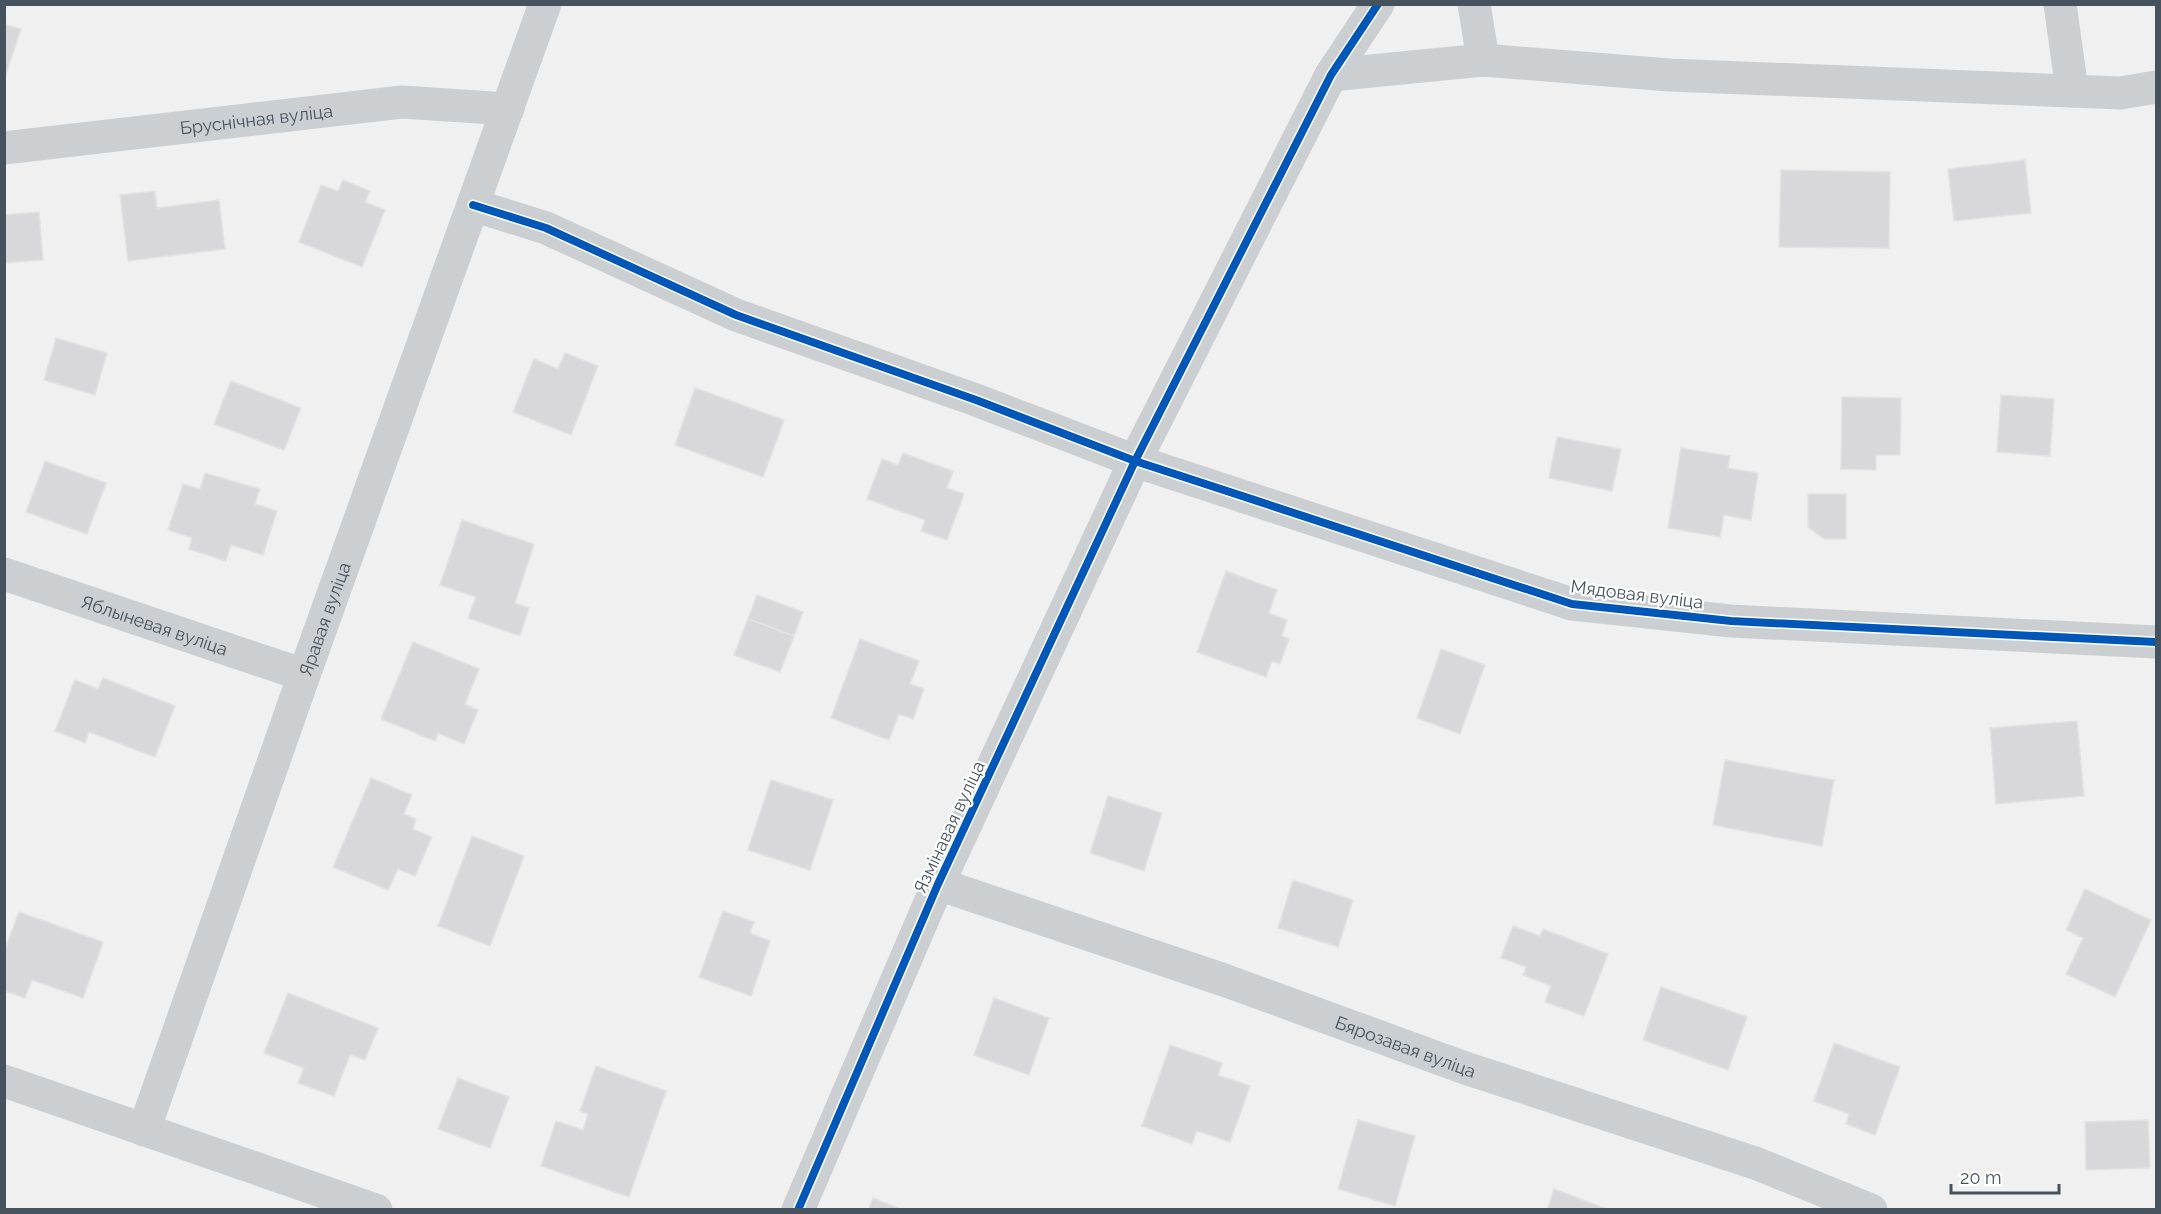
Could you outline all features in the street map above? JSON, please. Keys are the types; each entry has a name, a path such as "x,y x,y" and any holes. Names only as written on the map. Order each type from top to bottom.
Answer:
{"street":[{"name":"Яравая вуліца","path":"144,1130 304,675 545,4"},
{"name":"Язмінавая вуліца","path":"798,1209 938,885 1135,461 1331,75 1378,4"},
{"path":"1474,4 1483,60"},
{"path":"2060,4 2072,91"},
{"path":"1331,75 1483,60 1669,75 2121,93 2157,87"},
{"name":"Бруснічная вуліца","path":"4,148 402,102 508,109"},
{"name":"Мядовая вуліца","path":"473,205 546,228 736,315 976,400 1135,461 1572,604 1731,621 2157,642"},
{"name":"Яблыневая вуліца","path":"4,574 304,675"},
{"name":"Бярозавая вуліца","path":"938,885 1224,980 1465,1068 1755,1162 1871,1209"},
{"path":"4,1081 376,1209"}],"building":[{"path":"4,24 21,29 4,80"},
{"path":"2025,160 2031,213 1954,221 1948,169"},
{"path":"1781,170 1890,172 1889,248 1779,247"},
{"path":"343,180 370,191 365,202 385,210 362,267 299,242 321,185 338,191"},
{"path":"155,191 157,208 219,200 225,249 128,261 120,195"},
{"path":"39,212 43,260 4,263 4,215"},
{"path":"56,338 107,353 95,395 44,380"},
{"path":"565,353 598,366 571,435 513,412 534,359 558,369"},
{"path":"231,381 301,408 284,450 214,424"},
{"path":"695,388 784,420 763,477 675,445"},
{"path":"2001,395 2054,399 2050,456 1997,452"},
{"path":"1842,397 1901,398 1900,455 1876,455 1876,470 1841,469"},
{"path":"1557,437 1621,449 1612,491 1549,478"},
{"path":"1681,448 1730,456 1728,468 1758,473 1751,520 1724,515 1720,537 1668,528"},
{"path":"903,453 953,471 947,488 964,494 947,540 921,531 925,520 867,499 882,459 898,465"},
{"path":"45,461 106,483 87,534 26,512"},
{"path":"205,473 260,489 255,504 277,511 263,555 231,545 226,561 189,549 192,538 168,530 183,484 200,489"},
{"path":"1808,494 1846,494 1846,539 1824,539 1808,527"},
{"path":"462,520 534,544 515,603 529,608 520,636 468,618 476,597 440,585"},
{"path":"1226,571 1277,590 1269,613 1287,620 1282,636 1289,639 1280,664 1272,661 1266,677 1197,652"},
{"path":"757,595 803,612 794,636 748,619"},
{"path":"748,619 794,636 780,672 734,655"},
{"path":"860,639 919,661 910,684 924,689 913,719 899,714 889,740 831,718"},
{"path":"413,642 479,669 465,704 478,710 464,744 438,733 435,741 381,719"},
{"path":"1441,649 1485,665 1460,734 1417,718"},
{"path":"103,678 175,706 155,757 89,732 85,743 55,731 75,680 98,689"},
{"path":"2077,721 2084,796 1996,804 1990,728"},
{"path":"1725,760 1834,780 1822,846 1713,825"},
{"path":"371,778 412,795 404,814 416,819 413,829 432,837 415,876 398,869 388,890 333,867"},
{"path":"771,780 833,800 810,870 748,850"},
{"path":"1108,796 1162,813 1144,871 1090,853"},
{"path":"472,836 524,856 490,946 438,926"},
{"path":"1293,880 1353,900 1338,947 1278,928"},
{"path":"2085,889 2151,920 2115,997 2066,974 2083,938 2066,930"},
{"path":"723,911 754,922 750,933 770,941 751,996 699,977"},
{"path":"19,912 103,942 83,998 32,980 25,998 4,991 4,952"},
{"path":"1513,926 1540,936 1543,929 1608,954 1584,1016 1545,1002 1551,986 1523,975 1526,967 1501,958"},
{"path":"1661,987 1747,1017 1728,1070 1643,1040"},
{"path":"288,993 378,1028 365,1060 350,1055 334,1096 298,1083 304,1068 264,1053"},
{"path":"994,998 1049,1018 1029,1075 974,1055"},
{"path":"1834,1043 1900,1067 1875,1135 1846,1124 1849,1114 1814,1101"},
{"path":"1170,1045 1222,1063 1218,1075 1250,1086 1230,1142 1197,1131 1192,1144 1142,1126"},
{"path":"596,1066 666,1091 629,1197 541,1166 556,1121 583,1130 588,1114 580,1111"},
{"path":"458,1078 509,1097 490,1148 438,1129"},
{"path":"1358,1120 1415,1136 1395,1206 1338,1189"},
{"path":"2148,1120 2150,1168 2086,1170 2085,1122"},
{"path":"1554,1189 1610,1210 1547,1210"},
{"path":"873,1198 903,1210 868,1210"}],"cycle path":[{"path":"798,1210 938,884 1135,461 1331,75 1378,4"},
{"path":"473,205 546,228 736,315 976,400 1135,461 1572,604 1731,621 2156,642"}]}
